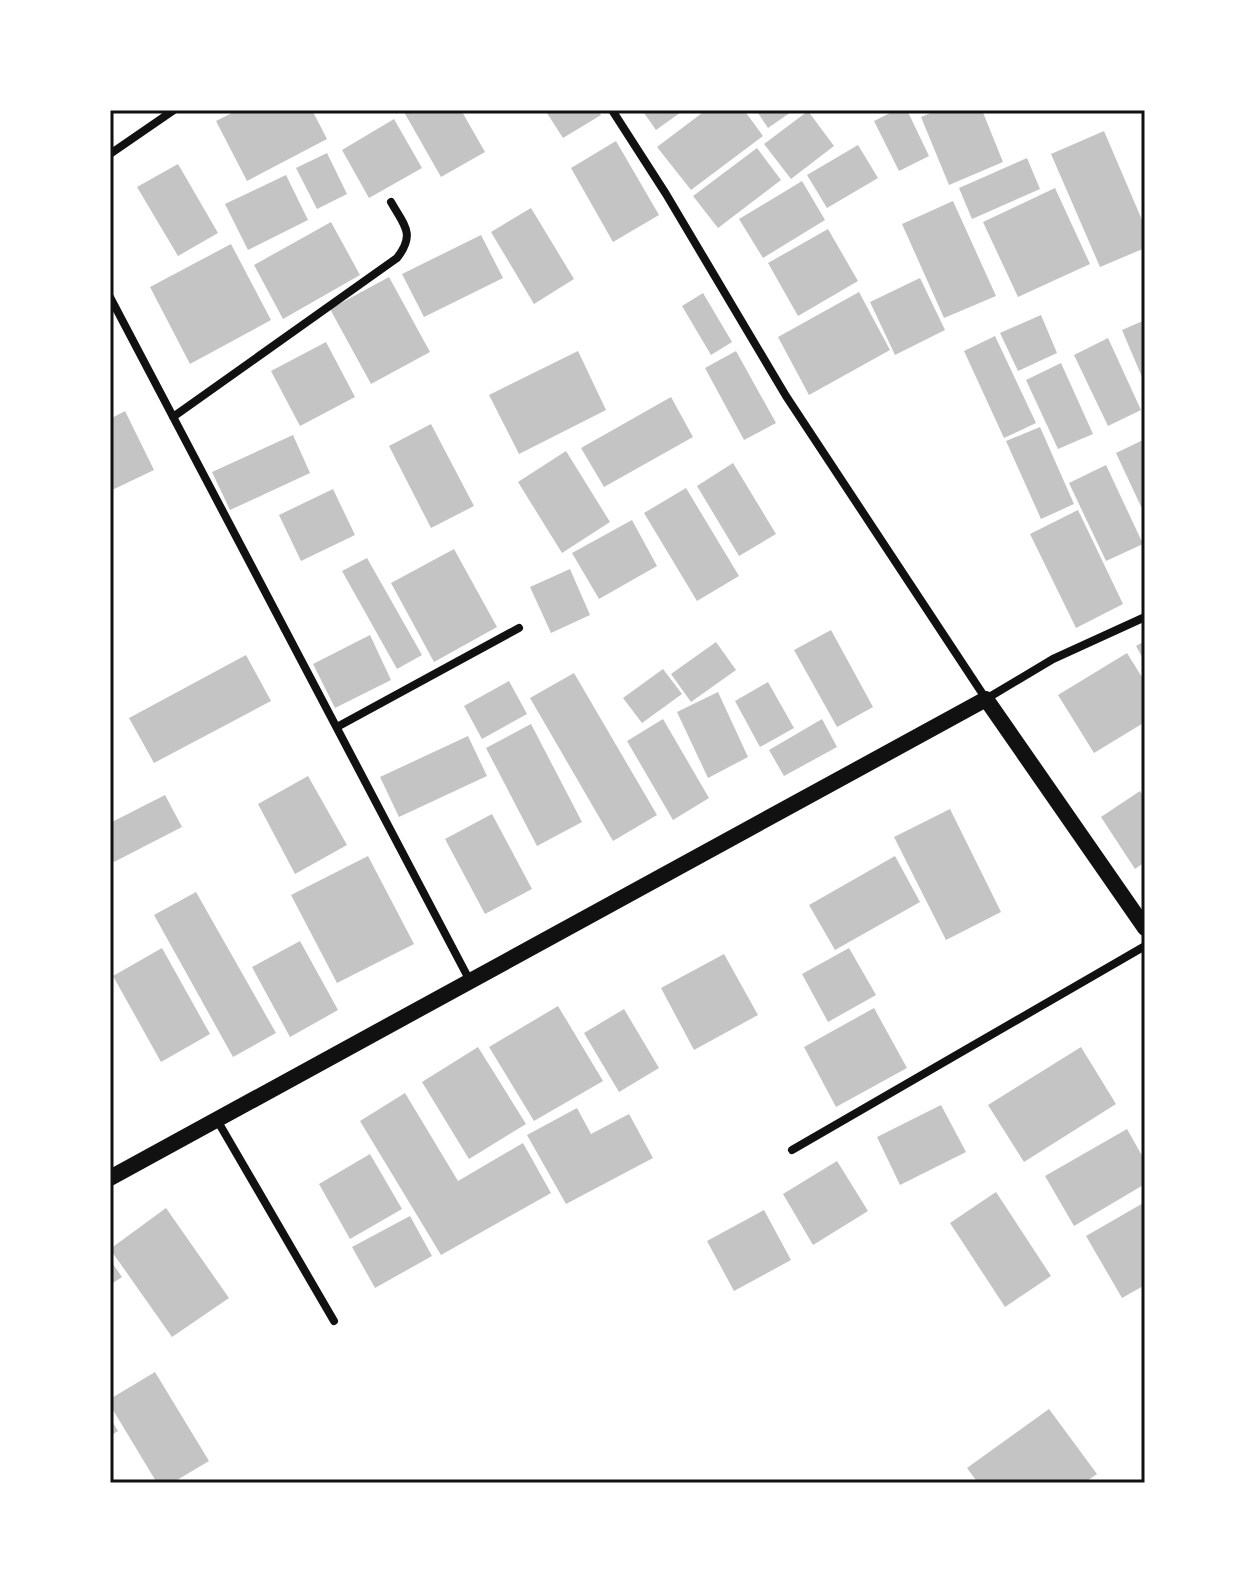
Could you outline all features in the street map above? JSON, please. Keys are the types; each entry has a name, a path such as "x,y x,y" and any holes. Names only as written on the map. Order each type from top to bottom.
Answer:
{"main road":[{"path":"110,1178 986,699 1145,928"}],"street":[{"path":"110,154 174,110"},
{"path":"612,110 666,194 786,396 986,699 1053,659 1145,617"},
{"path":"173,417 397,258 406,247 408,233 391,202"},
{"path":"110,297 470,981"},
{"path":"337,727 519,628"},
{"path":"792,1150 1145,946"},
{"path":"216,1119 334,1321"}],"building":[{"path":"238,110 312,110 327,139 247,181 216,121"},
{"path":"461,110 485,152 441,177 404,112"},
{"path":"545,110 598,110 601,115 563,138"},
{"path":"642,110 684,110 656,130"},
{"path":"706,110 744,110 763,136 691,190 657,147"},
{"path":"756,110 794,110 768,128"},
{"path":"896,110 907,110 929,156 899,171 874,121"},
{"path":"938,110 982,110 1003,162 949,185 921,117"},
{"path":"808,111 834,146 791,179 764,144"},
{"path":"394,119 422,168 369,198 342,150"},
{"path":"1104,131 1145,227 1145,248 1100,267 1051,154"},
{"path":"616,141 659,215 613,242 571,168"},
{"path":"858,145 878,178 827,208 807,175"},
{"path":"757,148 781,180 718,228 693,196"},
{"path":"327,153 347,194 317,209 296,168"},
{"path":"1027,158 1040,189 972,219 959,188"},
{"path":"178,164 218,233 178,256 137,187"},
{"path":"286,175 308,220 248,250 225,204"},
{"path":"802,181 825,220 763,258 739,219"},
{"path":"1055,188 1090,264 1018,297 983,222"},
{"path":"953,201 996,296 944,318 902,224"},
{"path":"531,208 574,279 534,304 491,232"},
{"path":"331,222 360,275 283,319 254,265"},
{"path":"828,229 858,281 798,316 768,263"},
{"path":"481,235 503,278 424,317 402,274"},
{"path":"231,244 271,320 190,364 150,287"},
{"path":"389,277 430,352 371,384 330,309"},
{"path":"920,278 945,330 895,355 870,302"},
{"path":"859,292 890,350 809,395 778,337"},
{"path":"703,293 732,342 711,355 682,306"},
{"path":"1041,315 1057,353 1018,371 1000,333"},
{"path":"1145,320 1145,384 1122,330"},
{"path":"995,336 1036,423 1004,438 964,351"},
{"path":"1108,338 1141,410 1108,426 1074,355"},
{"path":"326,342 355,397 300,426 271,371"},
{"path":"578,351 606,410 519,454 489,395"},
{"path":"736,351 776,423 744,440 705,368"},
{"path":"1061,363 1093,434 1058,449 1026,380"},
{"path":"671,397 693,437 604,487 581,448"},
{"path":"125,411 154,470 110,491 110,419"},
{"path":"431,424 474,506 431,528 389,446"},
{"path":"1040,427 1074,504 1041,519 1006,441"},
{"path":"293,435 310,473 230,510 212,472"},
{"path":"1145,439 1145,515 1116,453"},
{"path":"566,451 610,522 562,553 518,482"},
{"path":"733,463 776,534 739,556 697,486"},
{"path":"1106,465 1143,544 1106,561 1069,483"},
{"path":"686,488 739,576 697,601 644,513"},
{"path":"333,489 355,535 301,561 279,515"},
{"path":"1078,510 1123,604 1076,628 1030,534"},
{"path":"632,520 657,566 599,599 572,553"},
{"path":"454,549 497,627 434,662 391,583"},
{"path":"367,558 422,655 397,669 342,571"},
{"path":"570,569 590,615 551,633 530,587"},
{"path":"831,630 873,707 837,727 794,650"},
{"path":"370,635 391,680 335,708 313,664"},
{"path":"1145,641 1145,662 1136,646"},
{"path":"716,642 736,670 691,702 671,674"},
{"path":"1127,653 1145,682 1145,722 1094,753 1058,695"},
{"path":"246,655 271,701 154,763 129,718"},
{"path":"663,669 682,694 642,723 623,698"},
{"path":"574,673 657,815 613,841 530,698"},
{"path":"509,681 527,714 482,739 464,706"},
{"path":"768,682 794,728 760,747 735,701"},
{"path":"718,692 748,757 708,778 677,712"},
{"path":"663,719 709,798 673,820 627,741"},
{"path":"822,719 837,747 784,776 769,750"},
{"path":"531,724 582,822 537,846 486,748"},
{"path":"468,736 487,776 399,817 380,777"},
{"path":"308,776 347,845 295,874 258,804"},
{"path":"1140,791 1145,799 1145,862 1135,869 1101,817"},
{"path":"165,795 182,827 114,862 110,854 110,823"},
{"path":"950,809 1001,912 946,940 894,837"},
{"path":"492,814 532,889 485,914 445,839"},
{"path":"368,856 414,944 337,983 291,895"},
{"path":"895,856 920,902 835,950 809,905"},
{"path":"196,892 276,1033 233,1057 154,915"},
{"path":"300,941 338,1010 290,1037 252,967"},
{"path":"162,948 210,1034 161,1062 113,976"},
{"path":"849,948 876,995 828,1022 802,974"},
{"path":"724,954 758,1015 694,1050 661,988"},
{"path":"558,1006 603,1081 534,1121 489,1047"},
{"path":"874,1008 907,1068 836,1107 804,1047"},
{"path":"624,1009 659,1068 619,1092 584,1033"},
{"path":"478,1047 526,1124 469,1159 422,1082"},
{"path":"1081,1047 1116,1104 1024,1162 988,1105"},
{"path":"405,1093 458,1181 523,1143 551,1193 441,1255 360,1121"},
{"path":"941,1105 966,1152 900,1185 877,1137"},
{"path":"577,1108 591,1134 629,1114 653,1158 566,1204 527,1135"},
{"path":"1127,1129 1145,1161 1145,1184 1074,1226 1045,1176"},
{"path":"370,1154 402,1209 350,1239 319,1184"},
{"path":"837,1161 868,1211 813,1245 783,1194"},
{"path":"996,1192 1051,1276 1005,1307 950,1223"},
{"path":"1145,1202 1145,1285 1122,1298 1086,1236"},
{"path":"166,1208 229,1298 172,1337 110,1249"},
{"path":"764,1210 791,1260 734,1291 707,1241"},
{"path":"410,1216 432,1256 375,1288 352,1247"},
{"path":"110,1260 122,1277 110,1285"},
{"path":"155,1372 209,1461 172,1483 157,1483 110,1405 110,1399"},
{"path":"1049,1409 1097,1474 1084,1483 978,1483 967,1468"},
{"path":"110,1418 118,1431 110,1436"}]}
